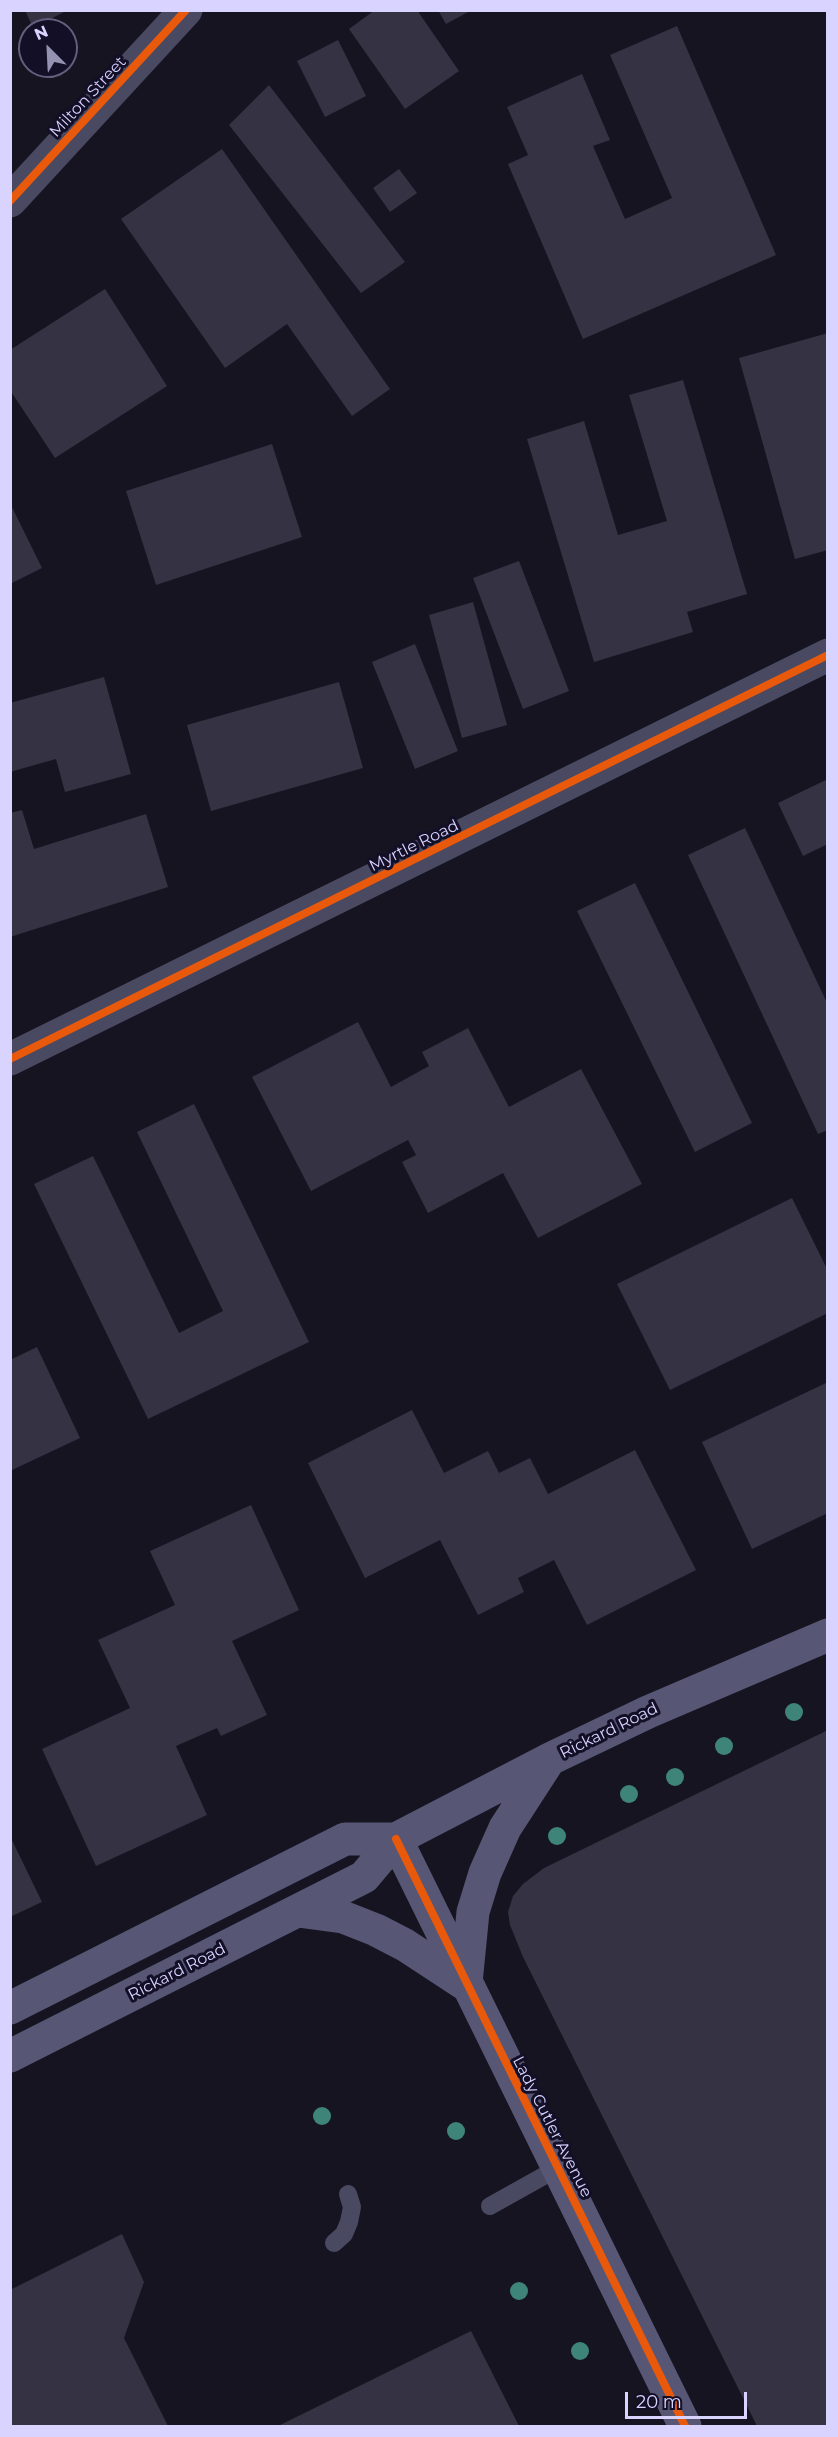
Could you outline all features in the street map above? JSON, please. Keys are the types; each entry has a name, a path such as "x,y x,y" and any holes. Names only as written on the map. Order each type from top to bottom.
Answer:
{"main road":[{"name":"Rickard Road","path":"10,2056 364,1877 396,1839 550,1759 648,1712 828,1635"},
{"path":"298,1911 343,1917 376,1930 466,1985 473,1912 485,1873 506,1828 550,1759"},
{"name":"Rickard Road","path":"10,2008 345,1839 396,1839"},
{"name":"Lady Cutler Avenue","path":"396,1839 685,2427"}],"street":[{"name":"Milton Street","path":"10,201 186,10"},
{"name":"Myrtle Road","path":"10,1059 828,655"}],"lane":[{"path":"490,2206 558,2168"},
{"path":"334,2243 344,2234 349,2222 352,2207 348,2194"}],"building":[{"path":"25,10 68,10 52,18 29,18"},
{"path":"375,10 417,10 459,71 405,109 349,29"},
{"path":"438,10 472,10 446,24"},
{"path":"677,26 776,255 583,339 508,164 528,155 507,107 582,74 610,140 593,146 625,219 672,198 610,55"},
{"path":"338,40 366,96 325,117 297,61"},
{"path":"269,85 405,262 361,293 229,125"},
{"path":"222,149 390,389 352,416 287,324 225,368 121,219"},
{"path":"399,169 417,193 390,212 373,188"},
{"path":"105,289 167,386 55,458 10,390 10,350"},
{"path":"828,333 828,550 795,559 739,358"},
{"path":"683,380 747,594 687,612 693,632 594,662 527,439 584,421 618,535 667,521 629,395"},
{"path":"272,444 302,537 156,585 126,491"},
{"path":"10,503 42,568 10,584"},
{"path":"519,561 569,691 523,709 473,578"},
{"path":"473,602 507,725 462,738 429,615"},
{"path":"415,644 458,751 415,769 372,662"},
{"path":"104,677 131,774 65,792 56,759 10,772 10,703"},
{"path":"339,682 363,768 211,811 187,725"},
{"path":"828,779 828,844 803,856 778,803"},
{"path":"22,810 34,849 146,814 168,887 10,937 10,813"},
{"path":"745,828 828,1005 828,1130 818,1134 688,855"},
{"path":"635,883 752,1123 695,1152 577,911"},
{"path":"358,1022 391,1087 429,1066 422,1052 468,1028 509,1107 581,1069 642,1184 538,1238 503,1173 428,1213 402,1162 416,1155 408,1140 311,1191 252,1077"},
{"path":"194,1104 309,1342 148,1419 34,1184 93,1156 179,1333 223,1311 137,1132"},
{"path":"792,1198 828,1271 828,1313 670,1390 617,1284"},
{"path":"37,1347 80,1438 10,1471 10,1360"},
{"path":"828,1382 828,1513 752,1549 702,1442"},
{"path":"412,1410 444,1473 488,1451 499,1473 530,1458 548,1494 635,1450 696,1570 587,1625 554,1560 518,1578 524,1592 478,1615 440,1540 365,1578 308,1463"},
{"path":"251,1505 299,1610 232,1641 267,1715 221,1736 217,1728 176,1746 207,1815 96,1866 42,1749 130,1708 98,1640 175,1605 150,1551"},
{"path":"828,1730 828,2426 757,2426 523,1957 510,1925 508,1912 513,1896 523,1884 544,1868"},
{"path":"10,1836 42,1902 10,1917"},
{"path":"122,2234 144,2282 124,2338 168,2426 10,2426 10,2290"},
{"path":"471,2331 519,2426 278,2426"}],"cycle path":[{"path":"10,201 186,10"},
{"path":"10,1059 828,655"},
{"path":"396,1839 685,2426"}]}
